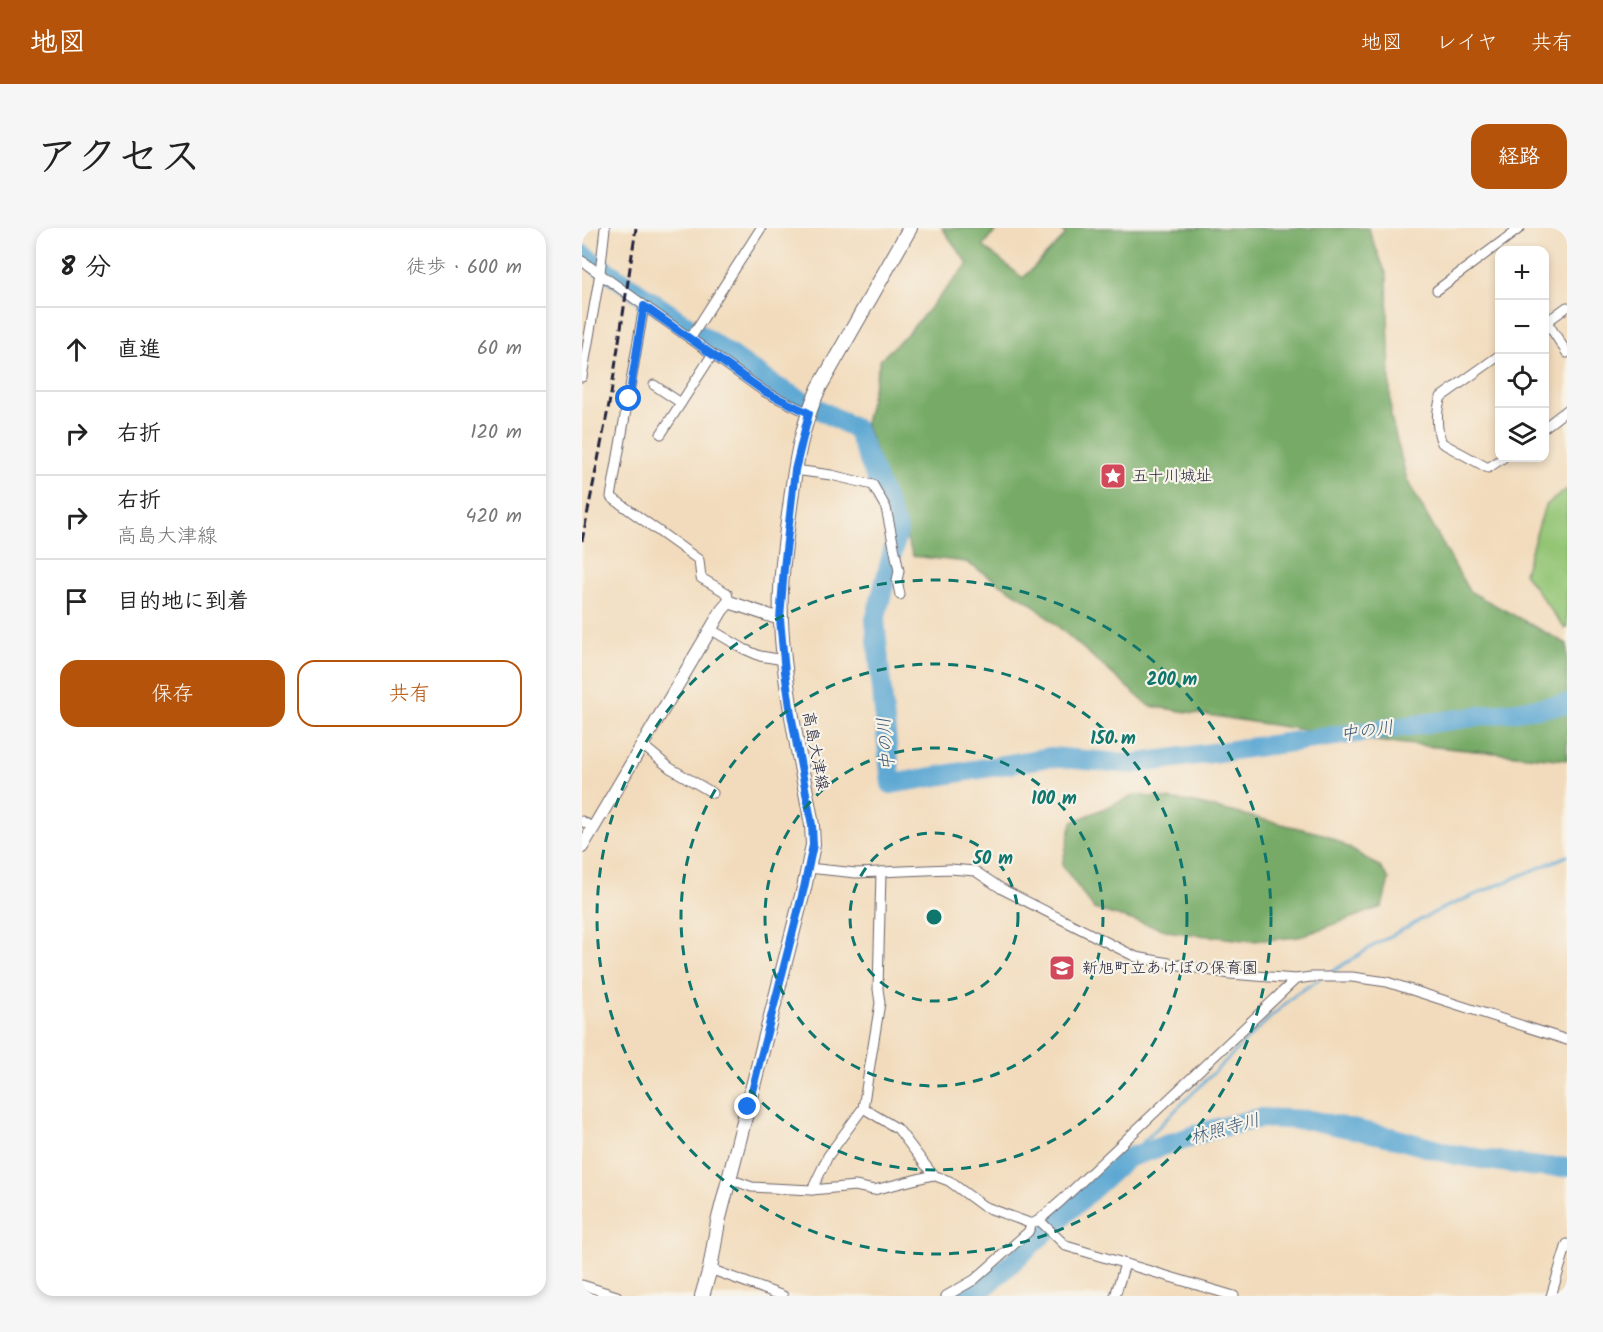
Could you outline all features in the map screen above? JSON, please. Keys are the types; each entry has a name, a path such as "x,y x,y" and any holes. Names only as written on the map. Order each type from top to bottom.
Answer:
{"main road":[{"name":"高島大津線","path":"702,1296 710,1269 718,1222 813,845 812,825 791,714 780,619 795,470 810,409 837,354 910,228"}],"street":[{"path":"582,377 600,273 605,228"},
{"path":"690,339 761,228"},
{"path":"1502,246 1520,228"},
{"path":"1437,290 1495,252"},
{"path":"582,261 765,392 810,409"},
{"path":"644,306 611,497 699,560 701,578 727,593 729,602"},
{"path":"1549,318 1567,307"},
{"path":"1549,327 1567,353"},
{"path":"661,434 712,355"},
{"path":"1495,359 1441,397 1437,408 1439,437 1442,443 1488,468 1497,462"},
{"path":"654,385 681,403"},
{"path":"1549,424 1567,410"},
{"path":"795,470 831,475 873,485 886,508 899,571 897,580 900,595"},
{"path":"729,602 780,619"},
{"path":"582,847 588,824 641,744 710,629 729,602"},
{"path":"710,629 760,656 784,660"},
{"path":"641,744 670,768 713,794"},
{"path":"808,868 856,873 950,869 975,871 1002,889 1136,957 1230,974 1296,979 1352,977 1387,982 1567,1040"},
{"path":"812,1190 828,1156 863,1108 880,1003 878,989 881,872"},
{"path":"946,1296 974,1280 1028,1232 1296,979"},
{"path":"863,1108 898,1129 933,1175 949,1181 983,1206 1036,1222 1066,1246 1234,1296"},
{"path":"729,1179 752,1186 812,1190 855,1186 874,1190 933,1175"},
{"path":"1551,1296 1567,1244"},
{"path":"1115,1296 1125,1264"},
{"path":"710,1269 783,1296"},
{"path":"582,1285 617,1296"}],"green space":[{"path":"942,228 998,228 983,246 1023,278 1066,235 1060,228 1368,228 1387,276 1391,417 1407,480 1469,591 1567,644 1567,760 1375,741 1149,706 1031,603 966,562 913,556 865,423 880,360 908,333 968,264"},
{"path":"1567,489 1567,627 1565,629 1524,573 1545,506"},
{"path":"1135,795 1191,802 1327,835 1379,866 1389,879 1382,907 1299,937 1252,941 1173,932 1094,909 1062,865 1072,822"}],"waterway":[{"name":"中の川","path":"582,254 777,387 856,429 898,531 875,620 891,784 1050,757 1132,764 1567,704"},
{"path":"1330,973 1376,944 1439,910 1567,856"},
{"path":"1127,1158 1260,1027 1297,993 1319,980"},
{"name":"林照寺川","path":"968,1296 986,1286 1127,1158 1210,1130 1260,1118 1310,1120 1390,1137 1455,1155 1537,1167 1567,1167"}],"railway":[{"path":"582,541 611,394 636,228"}],"place":[{"name":"五十川城址","path":"1113,476"},
{"name":"新旭町立あけぼの保育園","path":"1062,968"}],"route":[{"path":"629,399 644,306 765,392 809,413 798,450 795,470 780,619 791,714 812,825 813,845 748,1107"}]}
